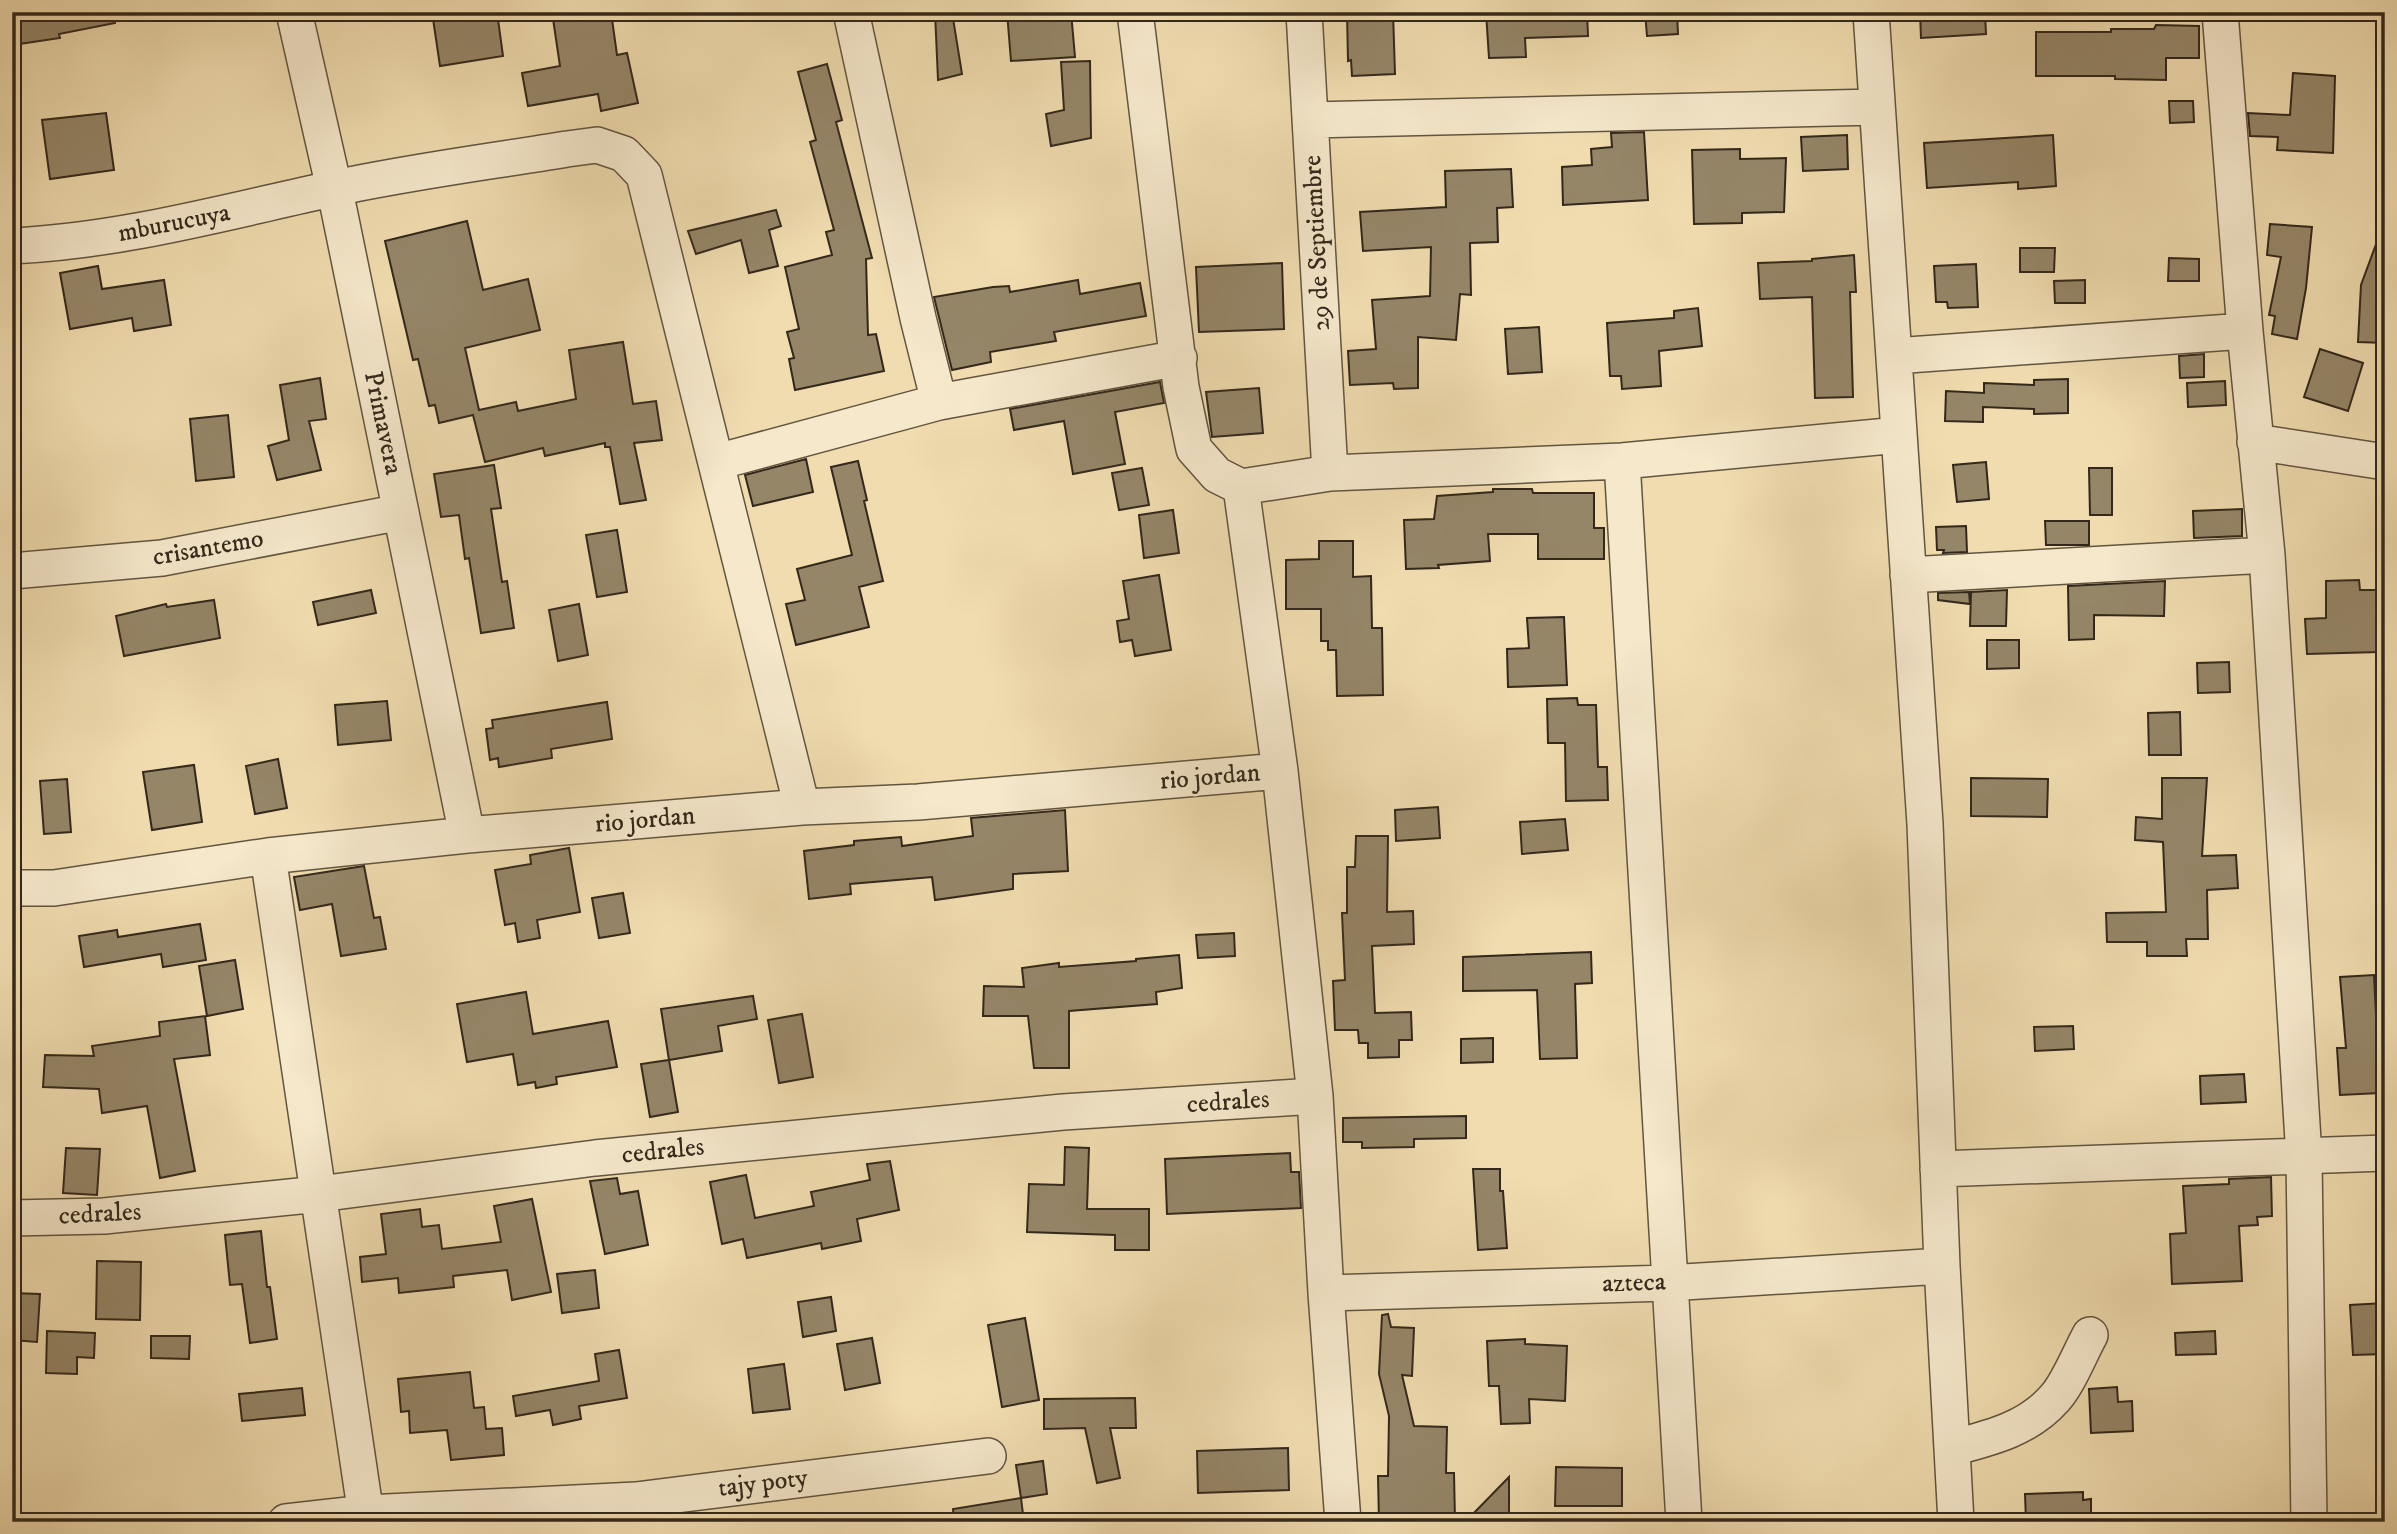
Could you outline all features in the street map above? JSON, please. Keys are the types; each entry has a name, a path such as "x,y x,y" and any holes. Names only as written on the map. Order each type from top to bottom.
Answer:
{"street":[{"name":"Primavera","path":"294,12 334,188 467,835"},
{"path":"851,12 939,402"},
{"path":"1135,12 1181,387 1195,449 1217,475 1241,487 1330,473 1622,461 1899,435"},
{"name":"29 de Septiembre","path":"1304,12 1330,473"},
{"path":"1871,12 1925,824 1942,1266 1956,1522"},
{"path":"2220,12 2245,331 2267,555 2304,1157 2309,1522"},
{"path":"1310,120 1877,107"},
{"name":"mburucuya","path":"12,246 58,244 187,222 334,188 597,145 624,153 644,175 802,807"},
{"path":"1894,356 2245,331"},
{"path":"717,462 939,402 1179,358"},
{"path":"2255,442 2385,462"},
{"path":"1622,461 1684,1522"},
{"path":"1241,487 1280,771 1315,1096 1343,1522"},
{"name":"crisantemo","path":"12,571 162,558 401,512"},
{"path":"1908,575 2267,555"},
{"name":"rio jordan","path":"12,888 54,888 268,856 467,835 802,807 918,802 1280,771"},
{"path":"268,856 367,1518"},
{"name":"cedrales","path":"12,1217 104,1216 319,1194 594,1158 1021,1116 1315,1096"},
{"path":"1938,1169 2385,1153"},
{"name":"azteca","path":"1326,1293 1668,1283 1942,1266"},
{"path":"1952,1448 2024,1424 2056,1398 2090,1335"},
{"name":"tajy poty","path":"286,1522 636,1500 988,1456"}],"building":[{"path":"14,12 114,12 115,23 59,34 60,38 19,44"},
{"path":"432,12 497,12 503,56 440,66"},
{"path":"552,12 611,12 617,55 627,53 638,103 601,111 598,94 528,106 522,73 560,66"},
{"path":"935,12 952,12 962,74 938,80"},
{"path":"1007,12 1071,12 1075,57 1011,61"},
{"path":"1347,12 1393,12 1395,74 1352,76 1351,60 1348,61"},
{"path":"1486,12 1587,12 1588,36 1525,38 1526,57 1489,58"},
{"path":"1645,12 1677,12 1678,34 1647,36"},
{"path":"1920,12 1985,12 1986,34 1921,38"},
{"path":"2156,25 2199,26 2199,58 2166,58 2166,80 2115,79 2115,76 2036,76 2036,32 2111,32 2111,29 2154,29"},
{"path":"1090,61 1091,138 1051,146 1046,114 1064,110 1061,62"},
{"path":"827,64 842,120 836,122 872,258 866,259 868,335 876,334 884,371 795,390 789,359 794,358 787,332 799,329 785,267 832,255 826,232 834,230 810,142 816,140 798,72"},
{"path":"2293,73 2335,76 2333,153 2277,150 2278,137 2250,136 2248,113 2290,115"},
{"path":"2169,101 2193,101 2194,122 2170,123"},
{"path":"106,113 114,170 50,179 42,120"},
{"path":"1644,132 1648,200 1563,205 1562,167 1592,165 1591,149 1612,147 1611,133"},
{"path":"1847,135 1848,169 1803,171 1801,137"},
{"path":"2053,135 2056,186 2018,189 2018,182 1927,188 1924,143"},
{"path":"1740,149 1740,159 1786,158 1784,212 1742,213 1742,223 1694,224 1692,150"},
{"path":"1511,169 1513,207 1497,208 1498,242 1470,243 1471,295 1460,294 1456,340 1418,337 1418,388 1394,389 1393,383 1350,385 1348,351 1376,349 1372,300 1430,296 1431,247 1363,251 1360,212 1446,207 1445,171"},
{"path":"776,210 781,226 769,230 778,266 749,273 741,240 696,254 688,231"},
{"path":"467,221 483,290 528,279 540,330 465,348 479,410 516,402 518,411 576,399 569,350 623,342 633,404 656,401 662,440 634,443 646,500 620,504 610,447 605,447 605,443 545,456 543,448 485,462 473,415 439,423 435,405 429,406 418,359 413,360 385,241"},
{"path":"2270,224 2312,227 2306,288 2297,339 2272,334 2275,316 2269,315 2281,257 2267,255"},
{"path":"2382,228 2385,229 2385,343 2358,342 2361,285"},
{"path":"2020,248 2055,248 2054,272 2020,272"},
{"path":"1854,255 1856,292 1850,292 1853,397 1815,398 1812,297 1760,299 1758,263 1812,261"},
{"path":"2169,258 2199,259 2199,281 2168,281"},
{"path":"1282,263 1284,329 1199,332 1196,267"},
{"path":"1976,264 1978,307 1948,308 1947,302 1936,302 1934,266"},
{"path":"98,266 102,289 164,280 171,325 134,331 132,318 70,329 60,273"},
{"path":"1078,280 1080,294 1140,283 1146,316 1054,332 1056,341 990,352 991,362 952,370 934,297 993,287 1009,286 1010,292"},
{"path":"2085,280 2085,303 2055,303 2054,281"},
{"path":"1698,308 1702,346 1659,351 1661,386 1622,389 1621,376 1610,376 1607,323 1674,318 1674,311"},
{"path":"1539,327 1542,372 1508,374 1505,329"},
{"path":"2320,349 2363,363 2348,411 2304,397"},
{"path":"2204,354 2204,377 2180,378 2179,356"},
{"path":"320,378 326,419 309,421 321,470 277,480 268,446 289,440 280,385"},
{"path":"2068,379 2068,413 2034,414 2034,409 1983,407 1983,422 1945,421 1946,391 1984,393 1984,383 2034,385 2034,380"},
{"path":"2225,381 2226,405 2188,407 2187,383"},
{"path":"1160,382 1164,403 1115,412 1125,464 1073,474 1064,421 1014,430 1010,409"},
{"path":"1259,388 1263,433 1212,437 1206,392"},
{"path":"228,415 234,477 196,481 190,419"},
{"path":"806,459 813,492 753,506 745,475"},
{"path":"858,461 867,500 864,501 883,581 859,587 869,627 796,645 786,604 805,600 797,569 852,555 831,467"},
{"path":"1986,462 1989,499 1957,502 1953,465"},
{"path":"494,465 501,508 491,509 502,582 507,581 514,628 481,633 469,558 465,559 459,515 441,517 434,474"},
{"path":"1142,468 1149,505 1119,510 1112,473"},
{"path":"2089,468 2112,468 2112,515 2090,515"},
{"path":"1493,489 1532,489 1533,493 1594,493 1594,528 1604,528 1604,559 1538,559 1538,534 1488,534 1490,561 1438,565 1439,568 1406,569 1404,520 1434,519 1437,496 1493,492"},
{"path":"2242,509 2242,536 2194,538 2193,511"},
{"path":"1173,510 1179,553 1144,558 1139,515"},
{"path":"2045,521 2089,521 2089,545 2046,545"},
{"path":"1966,526 1967,552 1943,553 1944,550 1937,550 1936,527"},
{"path":"617,530 627,592 597,597 586,535"},
{"path":"1319,541 1353,541 1353,577 1371,576 1372,628 1382,628 1383,695 1337,696 1336,650 1328,650 1328,641 1321,641 1321,609 1286,609 1286,560 1319,559"},
{"path":"1159,575 1171,650 1135,656 1132,640 1120,642 1117,621 1129,619 1123,581"},
{"path":"2359,580 2360,590 2385,590 2385,648 2378,648 2379,652 2307,654 2305,619 2326,618 2326,581"},
{"path":"2165,581 2164,616 2094,615 2094,639 2069,640 2068,586"},
{"path":"371,590 376,613 318,625 313,602"},
{"path":"2007,590 2006,626 1970,626 1971,592"},
{"path":"1969,592 1970,604 1938,600 1938,593"},
{"path":"214,600 220,638 124,656 116,616 166,604 167,607"},
{"path":"579,604 588,655 558,661 549,610"},
{"path":"1564,617 1567,685 1508,687 1507,649 1529,648 1527,618"},
{"path":"1987,640 2019,640 2019,668 1987,669"},
{"path":"2229,662 2230,692 2198,693 2197,663"},
{"path":"1577,698 1578,705 1596,705 1598,767 1607,767 1608,800 1566,801 1565,743 1548,743 1547,699"},
{"path":"387,701 391,740 338,745 335,705"},
{"path":"607,702 612,739 551,749 552,758 499,767 498,758 490,760 486,729 493,728 492,720"},
{"path":"2180,712 2181,755 2149,755 2148,713"},
{"path":"278,759 287,808 255,814 246,766"},
{"path":"194,765 202,822 152,830 143,772"},
{"path":"1971,778 2048,779 2047,817 1971,816"},
{"path":"2162,778 2207,778 2202,856 2236,855 2238,888 2207,890 2208,939 2186,939 2187,956 2147,956 2147,942 2107,942 2106,913 2166,912 2163,842 2135,840 2136,817 2162,819"},
{"path":"67,779 71,832 44,834 40,781"},
{"path":"1438,807 1440,838 1396,841 1395,810"},
{"path":"1065,810 1068,871 1013,874 1013,889 935,900 932,877 850,884 851,894 809,899 804,851 854,845 854,841 901,837 902,846 973,836 971,818"},
{"path":"1565,819 1568,850 1522,854 1520,822"},
{"path":"1356,836 1388,836 1387,912 1413,911 1414,944 1372,946 1375,1013 1411,1012 1412,1040 1399,1040 1399,1057 1368,1058 1368,1043 1359,1043 1358,1030 1335,1030 1333,981 1345,980 1342,913 1347,913 1347,867 1355,867"},
{"path":"569,848 580,912 537,920 540,938 518,942 515,923 505,925 495,870 531,864 530,855"},
{"path":"364,866 374,918 380,917 386,949 341,956 332,904 300,910 294,877"},
{"path":"623,893 630,933 599,938 592,898"},
{"path":"200,924 206,960 163,967 161,954 84,967 79,936 117,930 118,937"},
{"path":"1234,933 1235,956 1198,958 1196,935"},
{"path":"1591,952 1592,983 1575,984 1577,1058 1540,1059 1537,990 1463,991 1463,957"},
{"path":"1179,955 1182,988 1156,992 1157,1004 1069,1011 1069,1068 1034,1068 1028,1016 983,1016 984,986 1024,987 1022,968 1059,963 1059,967 1136,961"},
{"path":"235,960 243,1009 207,1016 199,966"},
{"path":"2374,975 2380,1093 2340,1095 2337,1048 2346,1048 2340,977"},
{"path":"526,992 533,1034 608,1021 617,1067 556,1077 557,1084 536,1088 535,1082 518,1085 513,1054 467,1062 457,1004"},
{"path":"753,996 757,1019 718,1026 722,1051 669,1060 661,1009"},
{"path":"802,1014 813,1077 779,1083 768,1020"},
{"path":"205,1016 210,1055 174,1059 195,1171 160,1178 147,1106 102,1113 99,1089 43,1087 45,1055 94,1056 92,1046 160,1036 159,1022"},
{"path":"2073,1026 2074,1049 2035,1051 2034,1027"},
{"path":"1493,1038 1493,1062 1461,1063 1461,1039"},
{"path":"669,1060 678,1112 650,1117 641,1064"},
{"path":"2244,1074 2246,1102 2201,1104 2200,1076"},
{"path":"1466,1116 1466,1138 1414,1139 1414,1147 1362,1148 1362,1142 1343,1142 1343,1118"},
{"path":"1065,1147 1089,1148 1087,1209 1149,1209 1149,1250 1115,1250 1115,1235 1027,1232 1029,1184 1064,1185"},
{"path":"66,1148 100,1149 97,1195 63,1193"},
{"path":"1290,1153 1291,1172 1299,1172 1301,1208 1167,1214 1165,1159"},
{"path":"890,1161 899,1210 857,1219 861,1241 822,1249 821,1243 747,1258 743,1239 722,1244 710,1182 746,1175 755,1218 814,1206 811,1192 870,1180 867,1164"},
{"path":"1473,1169 1500,1169 1507,1248 1478,1250"},
{"path":"2271,1177 2272,1216 2257,1217 2258,1225 2239,1226 2242,1281 2172,1284 2170,1234 2186,1233 2183,1186 2229,1184 2229,1179"},
{"path":"617,1178 620,1194 638,1191 648,1245 605,1254 590,1181"},
{"path":"532,1199 551,1292 512,1300 507,1270 453,1276 454,1287 399,1293 398,1278 362,1282 360,1257 386,1254 381,1214 420,1209 422,1227 439,1225 442,1249 501,1242 494,1206"},
{"path":"261,1231 267,1287 270,1287 277,1339 250,1343 242,1284 230,1285 225,1235"},
{"path":"97,1261 141,1262 140,1320 96,1319"},
{"path":"595,1270 599,1308 562,1313 557,1274"},
{"path":"12,1293 40,1294 37,1342 12,1340"},
{"path":"831,1297 836,1331 803,1337 798,1302"},
{"path":"2385,1303 2385,1354 2353,1355 2350,1305"},
{"path":"1388,1314 1391,1327 1414,1328 1412,1376 1402,1375 1414,1426 1447,1427 1446,1473 1454,1473 1455,1521 1379,1522 1378,1476 1388,1476 1389,1416 1379,1374 1382,1315"},
{"path":"1025,1318 1039,1400 1002,1407 988,1325"},
{"path":"47,1331 95,1333 94,1358 77,1357 77,1374 46,1373"},
{"path":"2215,1331 2216,1354 2176,1355 2175,1333"},
{"path":"151,1336 190,1336 189,1359 151,1358"},
{"path":"872,1338 880,1383 845,1390 837,1344"},
{"path":"1525,1339 1525,1344 1567,1346 1565,1401 1529,1399 1530,1423 1501,1424 1499,1386 1489,1386 1487,1341"},
{"path":"619,1350 627,1398 579,1406 581,1419 553,1425 550,1410 516,1416 513,1396 599,1381 595,1354"},
{"path":"784,1364 790,1409 753,1413 748,1369"},
{"path":"470,1372 474,1408 484,1407 486,1429 502,1428 504,1455 451,1460 447,1430 410,1433 409,1411 401,1412 398,1379"},
{"path":"2117,1387 2118,1402 2132,1401 2133,1431 2091,1433 2089,1389"},
{"path":"302,1388 305,1415 242,1421 239,1394"},
{"path":"1135,1398 1136,1428 1110,1428 1120,1478 1097,1483 1085,1428 1044,1429 1044,1399"},
{"path":"1288,1448 1289,1490 1198,1493 1197,1451"},
{"path":"1043,1461 1047,1494 1021,1498 1016,1465"},
{"path":"1556,1467 1622,1468 1622,1506 1555,1506"},
{"path":"1509,1477 1509,1519 1468,1519"},
{"path":"2083,1492 2083,1500 2091,1499 2091,1521 2026,1522 2025,1494"},
{"path":"1021,1498 1024,1522 954,1522 953,1509"}]}
